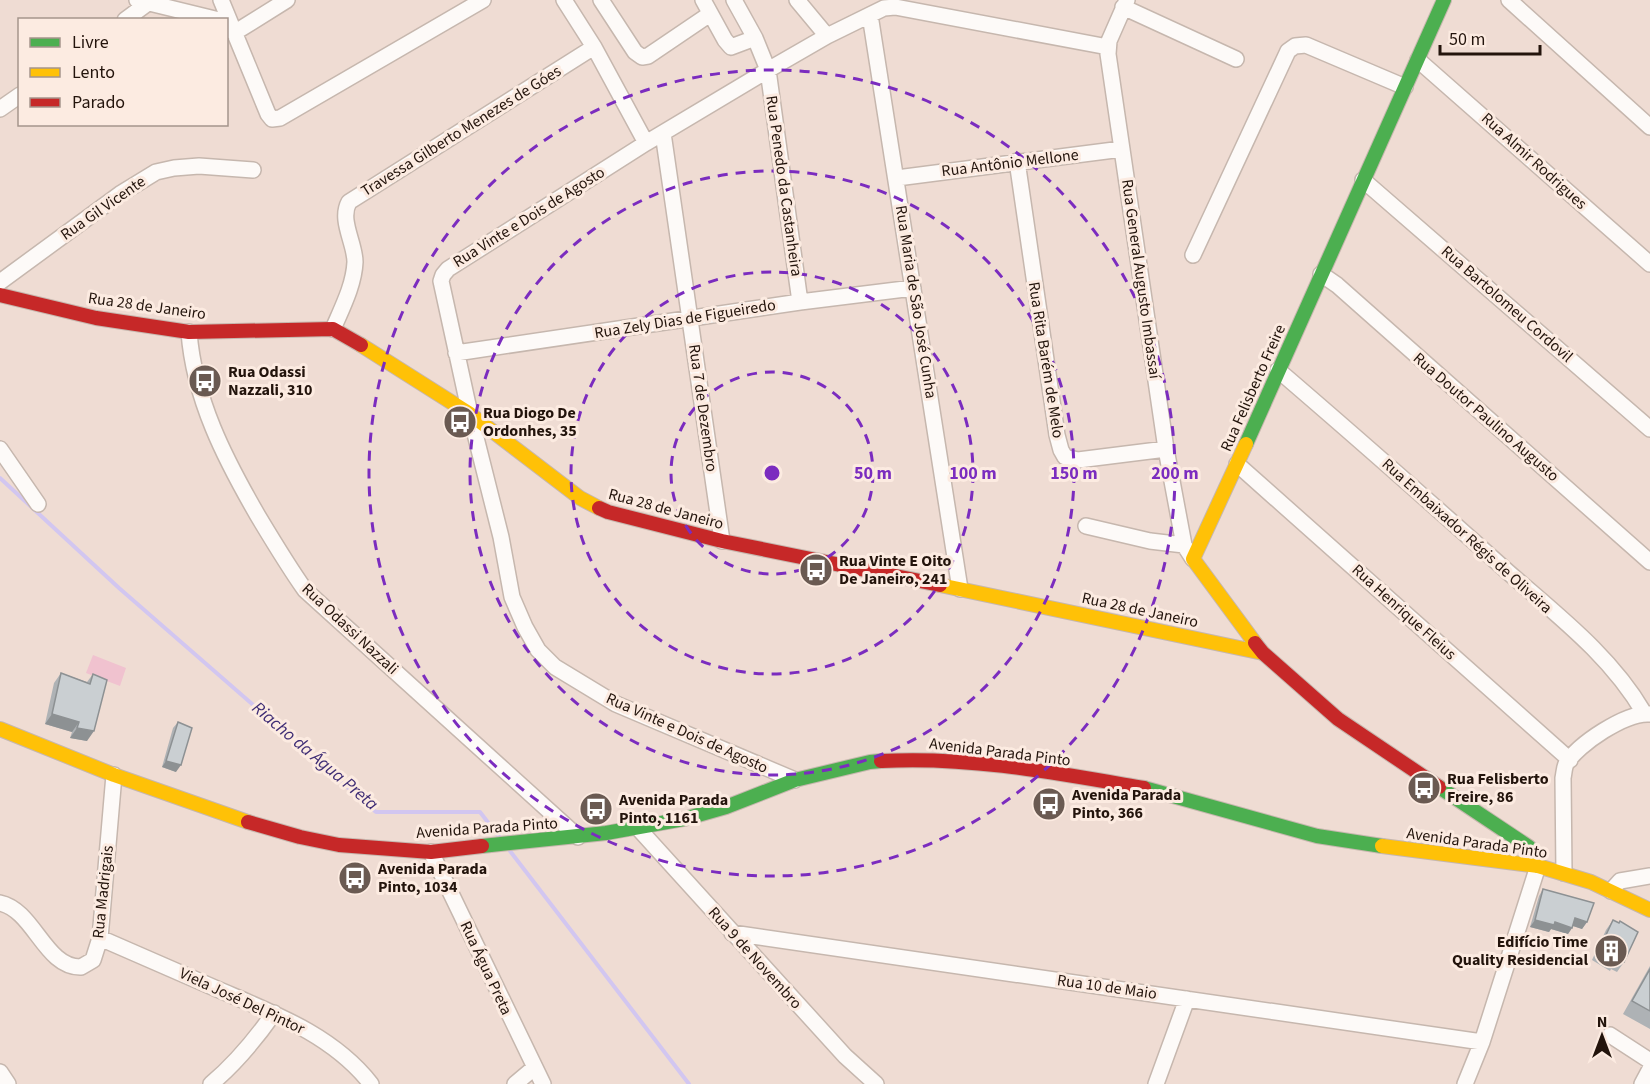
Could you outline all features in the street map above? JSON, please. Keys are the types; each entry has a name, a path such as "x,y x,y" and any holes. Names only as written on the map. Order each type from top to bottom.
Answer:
{"street":[{"path":"221,0 226,18"},
{"path":"228,24 287,0"},
{"path":"228,26 272,119 280,118 483,0"},
{"path":"564,0 594,48 646,143"},
{"path":"601,0 635,52 642,57 648,56 710,14"},
{"path":"703,0 731,47 755,38"},
{"name":"Rua Penedo da Castanheira","path":"734,0 755,38 768,70 800,302"},
{"path":"797,0 827,36"},
{"name":"Rua Felisberto Freire","path":"1193,559 1238,465 1278,370 1444,0"},
{"path":"1509,0 1650,127"},
{"path":"127,18 142,2 204,18"},
{"path":"1125,4 1236,59"},
{"name":"Rua General Augusto Imbassaí","path":"1125,4 1108,47 1166,449 1184,545 1193,559"},
{"name":"Rua Vinte e Dois de Agosto","path":"795,780 616,704 555,667 538,650 512,597 501,537 456,353 441,281 443,275 448,269 646,143 827,36 884,8 895,7 1108,47"},
{"name":"Rua Maria de São José Cunha","path":"870,15 960,589"},
{"path":"1193,255 1288,51 1295,46 1306,45 1405,87"},
{"name":"Travessa Gilberto Menezes de Góes","path":"333,329 354,274 354,249 346,214 349,202 594,48"},
{"name":"Rua Almir Rodrigues","path":"1418,60 1650,264"},
{"path":"0,109 18,96"},
{"name":"Rua 7 de Dezembro","path":"663,133 722,541"},
{"name":"Rua Antônio Mellone","path":"897,178 1122,148"},
{"name":"Rua Rita Barém de Melo","path":"1017,161 1061,450 1065,457 1078,460 1166,449"},
{"name":"Rua Gil Vicente","path":"0,282 120,194 156,172 199,166 253,170"},
{"name":"Rua Bartolomeu Cordovil","path":"1363,180 1650,429"},
{"name":"Rua Doutor Paulino Augusto","path":"1321,274 1337,285 1650,562"},
{"name":"Rua Zely Dias de Figueiredo","path":"456,353 800,302 913,288"},
{"name":"Rua 28 de Janeiro","path":"0,295 96,318 189,332 333,329 347,334 470,414 580,498 599,509 722,541 804,559 960,589 1263,653"},
{"name":"Rua Odassi Nazzali","path":"189,332 193,368 222,451 287,566 305,590 578,837"},
{"name":"Rua Embaixador Régis de Oliveira","path":"1278,370 1578,634 1623,680 1647,714"},
{"path":"0,449 38,504"},
{"name":"Rua Henrique Fleius","path":"1238,465 1570,760"},
{"path":"1086,526 1150,541 1184,545"},
{"path":"1193,559 1263,653 1338,719 1529,847 1538,866 1482,1042 1465,1084"},
{"path":"1564,873 1563,778 1566,764 1587,743 1608,728 1628,718 1647,714"},
{"name":"Avenida Parada Pinto","path":"0,729 114,775 241,820 300,837 339,845 431,852 578,837 684,819 726,807 795,780 870,762 920,759 992,764 1143,788 1317,836 1426,853 1538,866 1564,873 1611,891 1650,910"},
{"name":"Rua Madrigais","path":"0,903 12,908 53,954 65,964 73,967 88,964 96,953 99,938 114,775"},
{"name":"Rua 9 de Novembro","path":"638,828 844,1056 876,1084"},
{"name":"Rua Água Preta","path":"431,852 543,1084"},
{"path":"1611,891 1620,881 1650,876"},
{"name":"Rua 10 de Maio","path":"732,933 1482,1042"},
{"name":"Viela José Del Pintor","path":"99,938 274,1013 324,1040 351,1061 371,1084"},
{"path":"1156,1084 1187,999"},
{"path":"211,1084 251,1045 274,1013"},
{"path":"1610,1035 1650,1061"},
{"path":"515,1084 534,1068"},
{"path":"1642,1084 1650,1069"},
{"path":"0,1072 8,1084"}],"shaded area":[{"path":"93,655 126,668 120,686 86,673"}],"building":[{"path":"61,673 90,684 93,674 107,680 94,731 77,728 79,722 52,714"},
{"path":"178,722 192,728 181,765 166,761"},
{"path":"1543,889 1594,903 1587,922 1575,918 1572,928 1555,922 1554,925 1535,920"},
{"path":"1613,920 1619,923 1620,921 1638,932 1624,962 1618,959 1617,961 1599,950"},
{"path":"1650,969 1650,1011 1632,1001"}],"waterway":[{"name":"Riacho da Água Preta","path":"0,478 119,588 376,812 480,812 500,838"},
{"name":"Riacho da Água Preta","path":"510,851 689,1084"}],"traffic: fast":[{"path":"1246,444 1444,0"},
{"path":"482,846 606,833 684,819 726,807 795,780 881,761"},
{"path":"1439,787 1529,847 1538,866"},
{"path":"1144,788 1317,836 1382,846"}],"traffic: slow":[{"path":"361,345 470,414 580,498 599,508"},
{"path":"1246,444 1193,559 1255,643"},
{"path":"940,585 1263,653"},
{"path":"0,729 114,775 248,822"},
{"path":"1382,846 1538,866 1591,882 1650,910"}],"traffic: jam":[{"path":"0,295 96,318 189,332 333,329 361,345"},
{"path":"599,508 722,541 940,585"},
{"path":"1255,643 1263,653 1338,719 1439,787"},
{"path":"881,761 980,763 1144,788"},
{"path":"248,822 300,837 339,845 431,852 482,846"}],"place":[{"name":"Rua Odassi Nazzali, 310","path":"205,381"},
{"name":"Rua Diogo De Ordonhes, 35","path":"460,422"},
{"name":"Rua Vinte E Oito De Janeiro, 241","path":"816,570"},
{"name":"Rua Felisberto Freire, 86","path":"1424,788"},
{"name":"Avenida Parada Pinto, 366","path":"1049,804"},
{"name":"Avenida Parada Pinto, 1161","path":"596,809"},
{"name":"Avenida Parada Pinto, 1034","path":"355,878"},
{"name":"Edifício Time Quality Residencial","path":"1611,951"}]}
